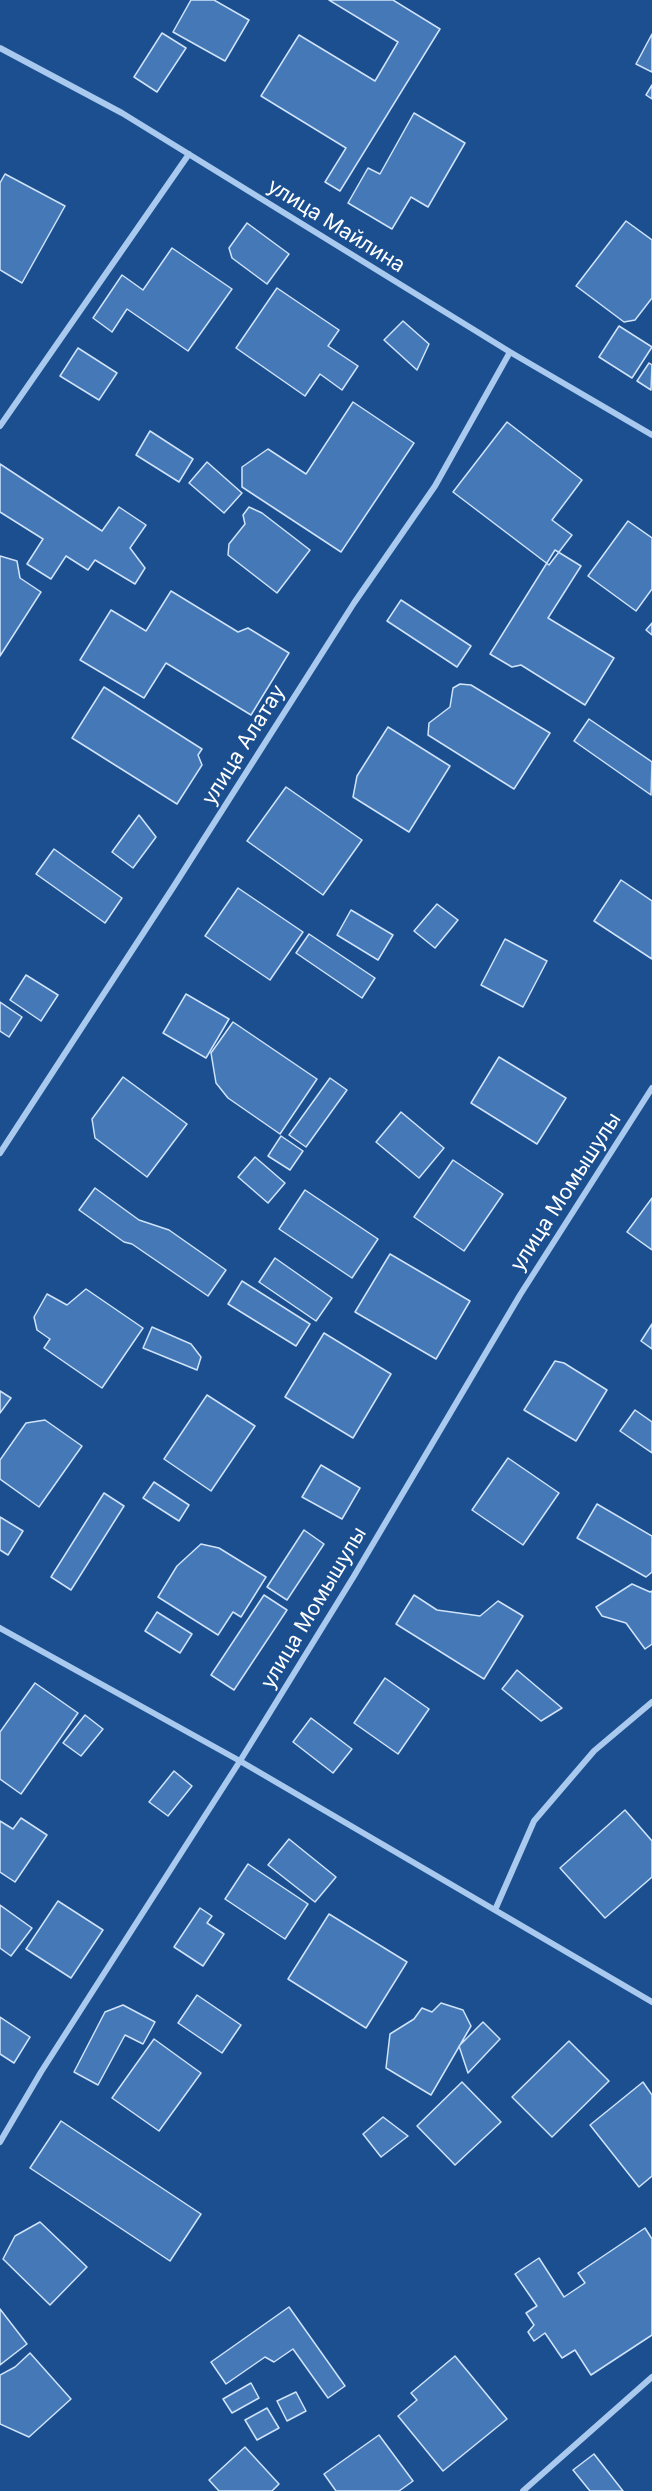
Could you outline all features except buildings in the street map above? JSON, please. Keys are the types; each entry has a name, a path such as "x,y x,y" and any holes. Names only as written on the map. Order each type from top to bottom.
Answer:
{"street":[{"name":"улица Майлина","path":"0,48 122,113 510,352 652,435"},
{"path":"0,426 189,154"},
{"name":"улица Алатау","path":"0,1153 174,886 354,603 435,486 510,352"},
{"name":"улица Момышулы","path":"0,2142 41,2072 240,1761 354,1576 520,1295 652,1088"},
{"path":"0,1628 240,1761 652,2002"},
{"path":"495,1910 534,1821 594,1750 652,1702"},
{"path":"523,2491 652,2377"}]}
